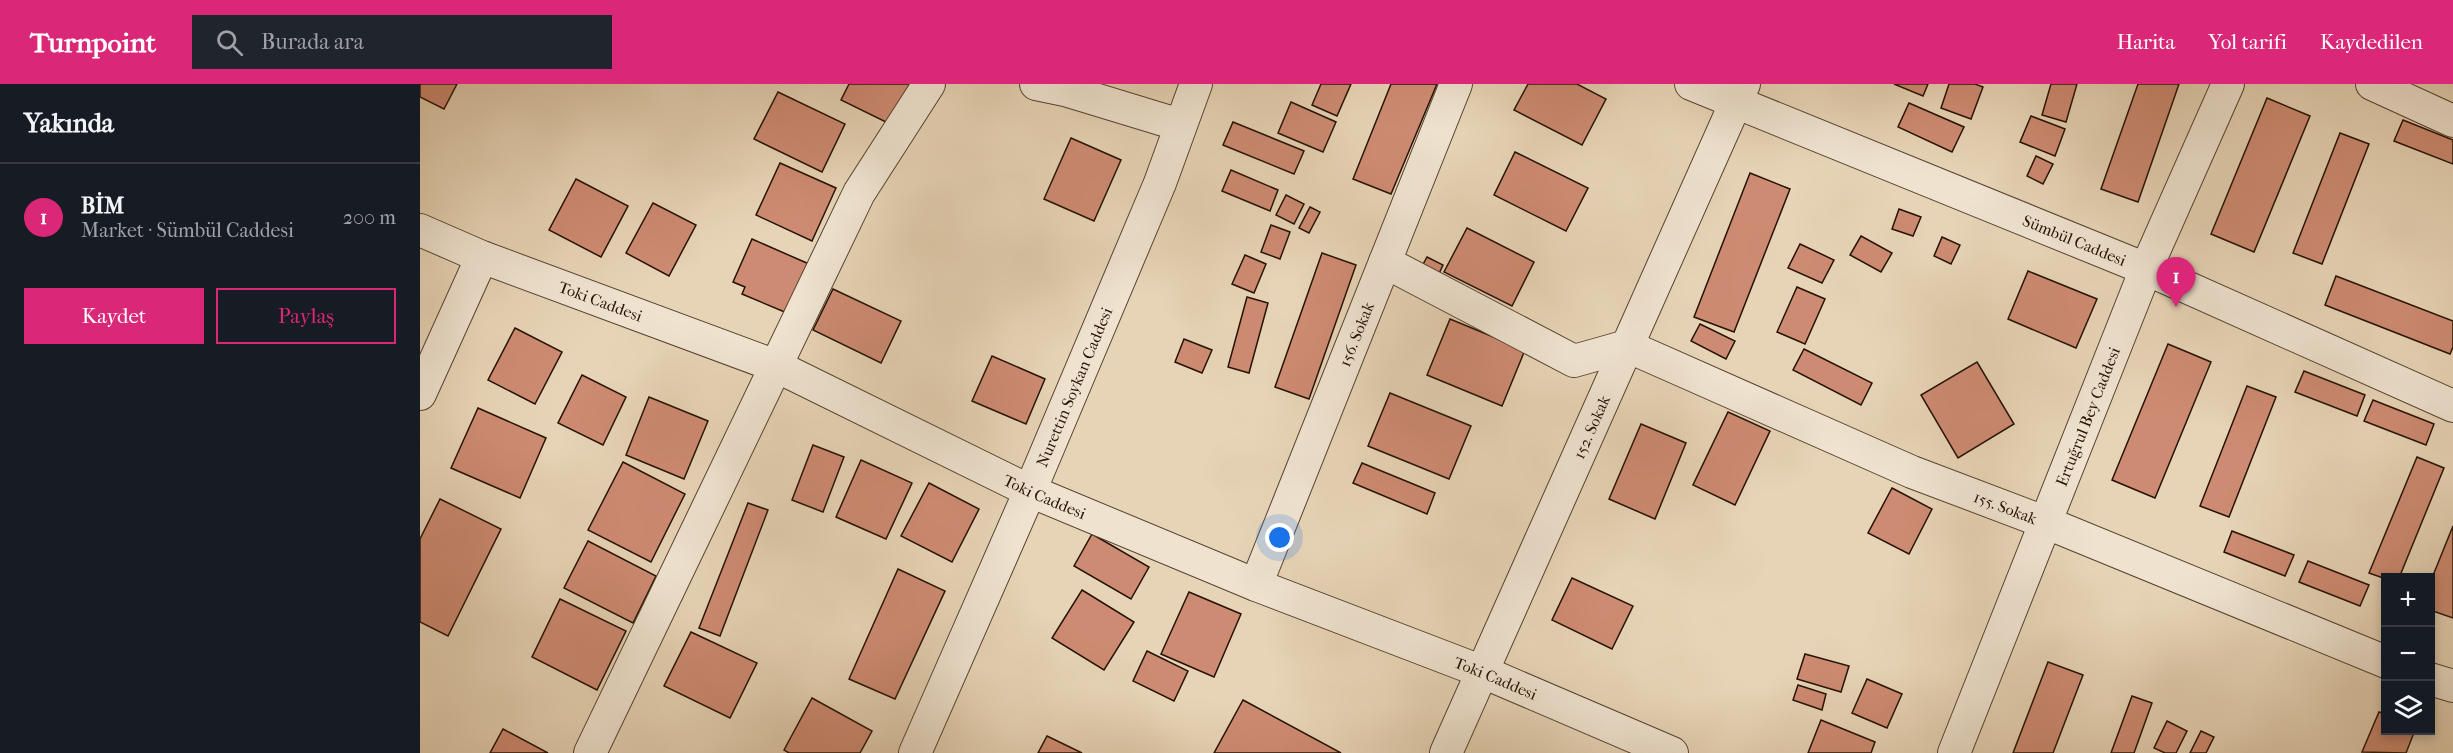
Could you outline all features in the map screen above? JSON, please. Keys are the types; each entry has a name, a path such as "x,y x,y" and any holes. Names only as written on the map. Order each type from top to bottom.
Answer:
{"street":[{"path":"590,753 859,193 929,84"},
{"path":"1036,84 1065,90 1180,125"},
{"name":"Nurettin Soykan Caddesi","path":"915,753 1161,183 1196,84"},
{"name":"156. Sokak","path":"1256,585 1456,84"},
{"name":"Sümbül Caddesi","path":"1690,84 1741,93 2146,268 2453,406"},
{"name":"Ertuğrul Bey Caddesi","path":"1954,753 2047,523 2146,268 2228,84"},
{"path":"2372,84 2453,121"},
{"name":"152. Sokak","path":"1446,753 1741,93"},
{"name":"Toki Caddesi","path":"420,230 482,257 776,366 1030,491 1256,585 1483,672 1665,752"},
{"path":"420,394 482,257"},
{"path":"1384,262 1574,361 1627,346"},
{"name":"155. Sokak","path":"1627,346 1912,472 2047,523 2381,660"},
{"path":"2435,681 2453,686"}],"building":[{"path":"420,84 457,84 444,109 420,97"},
{"path":"849,84 913,84 892,125 841,100"},
{"path":"1321,84 1351,84 1337,116 1312,105"},
{"path":"1391,84 1437,84 1391,194 1353,179"},
{"path":"1528,84 1577,84 1606,99 1582,145 1514,110"},
{"path":"1894,84 1928,84 1923,96"},
{"path":"1949,84 1975,84 1983,87 1971,119 1941,108"},
{"path":"2051,84 2077,84 2066,122 2042,115"},
{"path":"2138,84 2179,84 2138,202 2101,189"},
{"path":"778,92 845,124 822,172 754,139"},
{"path":"2267,98 2310,116 2254,252 2211,234"},
{"path":"1291,102 1336,122 1323,152 1278,133"},
{"path":"1909,103 1964,127 1952,152 1898,127"},
{"path":"2031,116 2065,129 2055,156 2020,142"},
{"path":"2403,120 2453,140 2453,164 2394,141"},
{"path":"1233,122 1304,151 1294,174 1223,145"},
{"path":"2340,133 2369,144 2322,264 2293,253"},
{"path":"1071,138 1121,160 1094,221 1044,199"},
{"path":"1515,152 1588,188 1566,231 1494,195"},
{"path":"2036,156 2053,164 2043,184 2027,176"},
{"path":"780,163 836,188 812,241 756,215"},
{"path":"1231,170 1278,190 1270,211 1222,191"},
{"path":"1750,173 1790,189 1734,332 1694,317"},
{"path":"576,179 628,206 601,257 549,230"},
{"path":"1286,195 1304,204 1294,224 1276,215"},
{"path":"653,203 696,225 669,276 626,253"},
{"path":"1310,207 1320,212 1309,233 1299,228"},
{"path":"1899,209 1921,217 1913,236 1892,229"},
{"path":"1271,225 1290,232 1280,259 1261,252"},
{"path":"1467,228 1534,262 1512,306 1444,272"},
{"path":"1861,236 1892,253 1881,272 1850,255"},
{"path":"1942,237 1960,245 1951,264 1934,256"},
{"path":"752,239 809,264 787,313 742,294 745,287 733,282"},
{"path":"1800,244 1834,260 1822,283 1788,268"},
{"path":"1322,253 1356,265 1309,399 1275,387"},
{"path":"1245,255 1266,264 1254,293 1232,284"},
{"path":"1427,257 1443,265 1436,280 1419,272"},
{"path":"2028,271 2097,299 2076,348 2008,319"},
{"path":"2336,276 2453,321 2453,347 2450,354 2325,305"},
{"path":"1797,287 1825,299 1805,344 1777,332"},
{"path":"833,289 901,321 881,363 813,330"},
{"path":"1247,297 1268,303 1249,373 1228,367"},
{"path":"1450,319 1525,350 1502,406 1427,375"},
{"path":"1700,324 1735,341 1726,359 1691,341"},
{"path":"515,328 562,352 535,404 488,380"},
{"path":"1184,339 1212,350 1202,373 1175,362"},
{"path":"2168,344 2211,362 2155,498 2112,480"},
{"path":"1804,349 1872,383 1861,405 1793,370"},
{"path":"992,356 1045,379 1026,424 972,401"},
{"path":"1977,362 2014,424 1958,458 1921,395"},
{"path":"2304,371 2365,395 2357,416 2295,392"},
{"path":"582,375 626,397 603,445 558,423"},
{"path":"2247,386 2276,397 2229,517 2200,506"},
{"path":"1390,393 1471,426 1449,479 1368,446"},
{"path":"649,397 708,421 684,479 626,455"},
{"path":"2373,400 2434,424 2426,445 2364,421"},
{"path":"478,408 546,438 520,498 451,468"},
{"path":"1728,412 1770,431 1735,505 1693,485"},
{"path":"1641,424 1686,443 1655,519 1609,499"},
{"path":"813,445 844,457 823,512 792,500"},
{"path":"2417,457 2444,468 2401,573 2381,573 2381,577 2369,573"},
{"path":"861,460 912,483 886,539 836,517"},
{"path":"623,462 685,494 651,562 588,530"},
{"path":"1362,463 1435,493 1427,514 1353,483"},
{"path":"929,483 979,509 952,562 901,536"},
{"path":"1892,488 1932,509 1909,554 1868,533"},
{"path":"440,499 501,529 448,636 420,622 420,539"},
{"path":"748,503 768,510 720,636 699,628"},
{"path":"2453,526 2453,618 2435,612 2434,573"},
{"path":"2232,531 2294,555 2285,576 2224,552"},
{"path":"1092,534 1149,567 1131,599 1074,566"},
{"path":"588,541 656,576 633,623 564,588"},
{"path":"2308,561 2369,585 2360,606 2299,582"},
{"path":"898,569 945,591 895,699 849,679"},
{"path":"1572,578 1633,606 1612,649 1552,620"},
{"path":"1082,590 1134,622 1104,670 1052,638"},
{"path":"1189,592 1241,614 1214,677 1161,654"},
{"path":"560,599 626,631 597,690 532,657"},
{"path":"691,632 757,663 730,718 664,686"},
{"path":"1147,651 1188,671 1174,701 1133,681"},
{"path":"1805,654 1849,666 1841,692 1797,679"},
{"path":"2048,662 2083,675 2053,753 2013,753"},
{"path":"1867,679 1902,694 1887,728 1852,713"},
{"path":"1798,685 1826,694 1822,710 1793,700"},
{"path":"2132,696 2152,703 2134,753 2111,753"},
{"path":"812,698 872,731 860,753 789,753 784,750"},
{"path":"1243,700 1341,753 1214,753"},
{"path":"2379,712 2381,713 2381,735 2413,735 2406,753 2362,752"},
{"path":"1821,720 1875,742 1871,753 1808,753"},
{"path":"2167,721 2187,731 2176,753 2165,753 2154,748"},
{"path":"503,729 548,753 490,753"},
{"path":"2201,731 2214,737 2206,753 2190,753"},
{"path":"1047,736 1082,753 1038,753"}],"place":[{"name":"BİM","path":"2176,307"}]}
